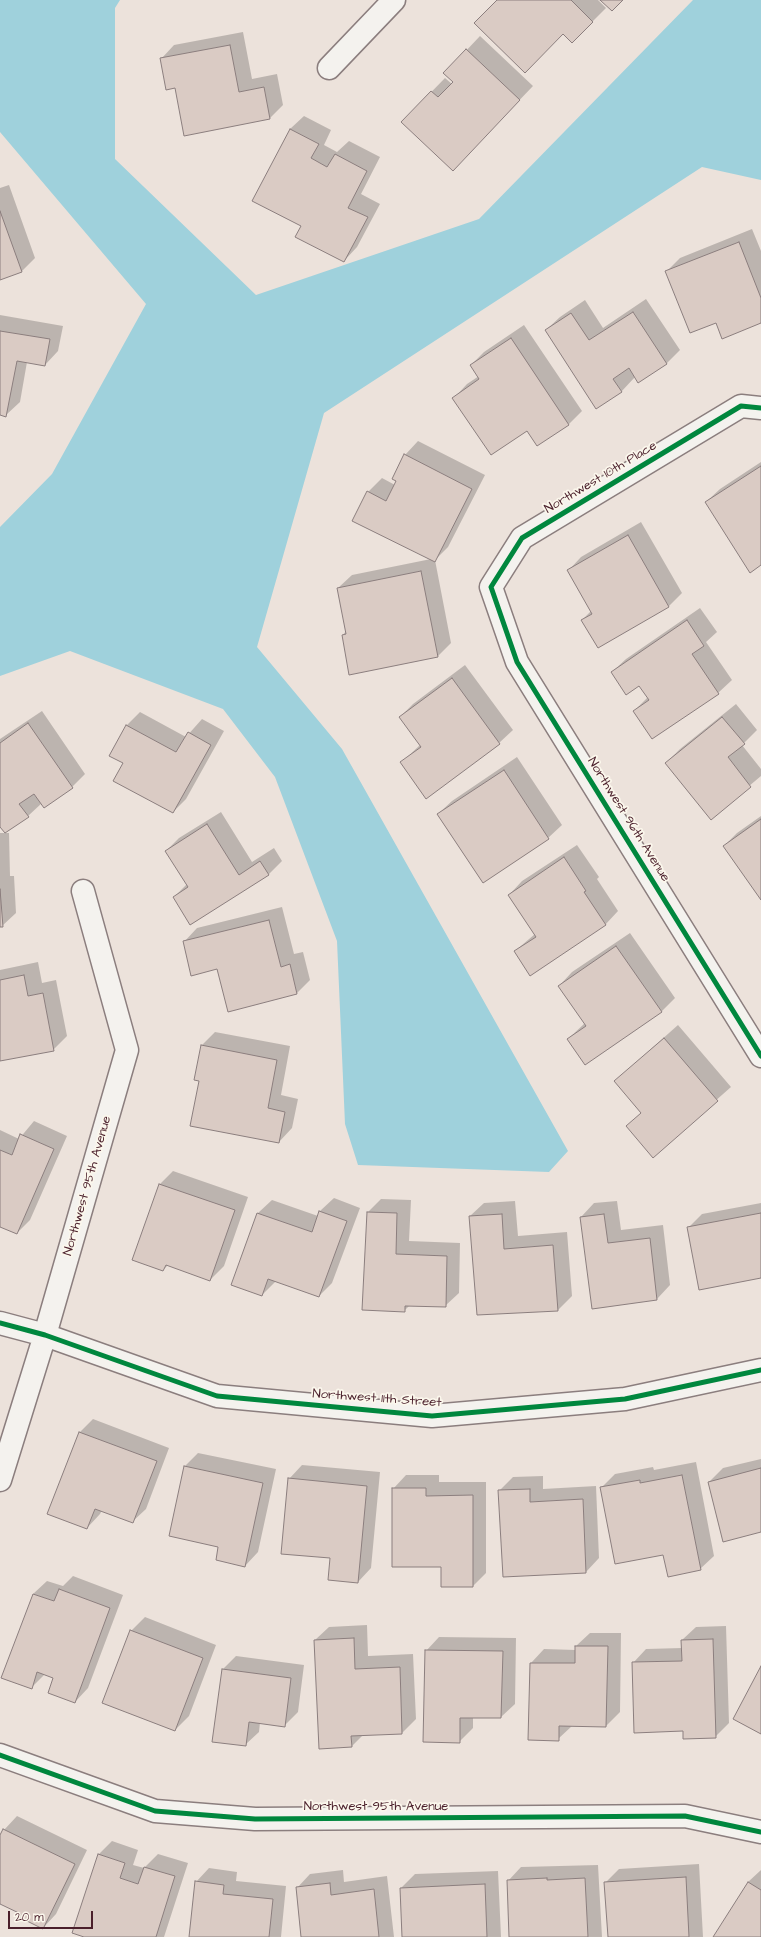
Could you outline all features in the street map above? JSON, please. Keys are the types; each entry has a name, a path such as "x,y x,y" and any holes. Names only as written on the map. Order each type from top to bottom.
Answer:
{"street":[{"path":"329,68 394,0"},
{"name":"Northwest 10th Place","path":"491,587 522,538 751,407"},
{"name":"Northwest 96th Avenue","path":"491,587 517,662 761,1056"},
{"name":"Northwest 95th Avenue","path":"0,1480 45,1335 127,1050 83,891"},
{"name":"Northwest 11th Street","path":"0,1323 45,1335 217,1396 432,1416 626,1399 761,1370"},
{"name":"Northwest 95th Avenue","path":"0,1755 155,1811 255,1819 685,1816 761,1832"}],"water":[{"path":"0,0 120,0 115,8 115,159 256,295 479,219 693,0 761,0 761,180 702,167 324,413 257,647 342,749 568,1151 549,1172 358,1165 345,1124 337,941 275,777 223,709 70,651 0,676 0,527 52,474 146,304 0,132"}],"building":[{"path":"497,0 571,0 593,22 572,43 563,34 525,73 474,23"},
{"path":"600,0 623,0 612,11"},
{"path":"230,45 239,92 264,87 270,119 184,136 175,88 166,90 160,58"},
{"path":"466,49 520,100 453,171 401,122 431,91 438,97 453,82 443,73"},
{"path":"290,129 319,144 311,158 327,167 335,154 367,171 348,208 368,217 344,262 295,237 301,226 252,201"},
{"path":"0,211 22,272 0,280"},
{"path":"739,242 761,298 761,323 722,339 716,323 690,333 665,271"},
{"path":"633,312 667,364 638,383 629,368 613,379 622,392 596,409 545,330 571,313 589,340"},
{"path":"0,331 50,339 45,366 17,361 6,417 0,415"},
{"path":"511,338 569,425 537,446 527,431 491,455 452,398 479,379 470,365"},
{"path":"404,454 472,489 435,562 352,521 367,491 386,501 396,481 392,479"},
{"path":"761,466 761,565 750,573 705,502"},
{"path":"628,535 669,607 598,648 581,620 592,614 567,570"},
{"path":"421,571 438,657 349,675 342,635 346,634 337,588"},
{"path":"687,620 704,646 692,654 719,694 652,739 633,711 649,700 639,686 626,695 611,672"},
{"path":"452,678 500,744 426,799 400,762 421,747 399,717"},
{"path":"722,717 745,744 728,757 751,787 711,820 665,763"},
{"path":"28,723 73,788 44,808 34,794 19,804 29,817 5,833 0,827 0,743"},
{"path":"126,725 176,752 188,732 211,745 173,813 113,781 123,763 109,756"},
{"path":"504,770 549,839 483,883 437,814"},
{"path":"761,819 761,900 723,846"},
{"path":"207,824 239,875 260,861 269,875 190,925 173,897 188,887 165,851"},
{"path":"564,857 586,891 584,892 606,925 530,976 514,951 536,937 508,895"},
{"path":"0,889 3,927 0,927"},
{"path":"269,920 281,967 290,964 297,994 228,1012 217,969 191,976 183,941"},
{"path":"616,946 662,1012 585,1065 567,1039 586,1026 558,986"},
{"path":"24,975 28,996 43,993 54,1051 0,1061 0,980"},
{"path":"664,1038 718,1101 653,1158 626,1126 641,1113 614,1081"},
{"path":"201,1045 277,1060 268,1108 285,1112 279,1143 190,1126 199,1081 194,1080"},
{"path":"20,1134 54,1149 17,1234 0,1227 0,1150 12,1155"},
{"path":"159,1184 235,1210 210,1281 166,1265 163,1271 132,1260"},
{"path":"319,1211 347,1221 319,1297 268,1279 262,1296 231,1285 257,1213 312,1232"},
{"path":"367,1212 397,1213 396,1254 447,1256 446,1307 405,1306 405,1312 362,1310"},
{"path":"761,1213 761,1278 699,1290 687,1227"},
{"path":"502,1214 504,1249 553,1245 558,1311 477,1315 469,1216"},
{"path":"604,1214 608,1243 650,1238 657,1300 592,1309 580,1217"},
{"path":"79,1432 157,1461 133,1523 95,1509 87,1529 47,1514"},
{"path":"184,1466 263,1483 245,1567 216,1560 218,1547 169,1536"},
{"path":"761,1468 761,1532 723,1542 708,1482"},
{"path":"682,1475 701,1570 668,1577 663,1555 615,1564 600,1487 640,1480 640,1483"},
{"path":"288,1478 367,1486 358,1583 328,1580 330,1558 281,1554"},
{"path":"392,1488 426,1488 426,1496 473,1495 473,1587 441,1587 441,1567 392,1567"},
{"path":"530,1489 530,1502 583,1499 586,1573 503,1577 498,1490"},
{"path":"59,1589 110,1608 75,1703 48,1693 53,1678 37,1672 32,1689 1,1678 33,1594 54,1601"},
{"path":"130,1630 203,1658 175,1731 102,1703"},
{"path":"354,1638 355,1669 400,1667 402,1734 351,1736 352,1747 319,1749 314,1640"},
{"path":"713,1639 716,1738 683,1739 683,1731 634,1733 632,1662 682,1661 681,1640"},
{"path":"575,1646 608,1646 606,1727 559,1726 559,1741 528,1740 530,1663 575,1663"},
{"path":"425,1650 503,1651 501,1718 460,1718 460,1743 423,1742"},
{"path":"761,1666 761,1734 733,1719"},
{"path":"222,1669 291,1678 285,1727 249,1722 246,1746 212,1742"},
{"path":"3,1829 75,1864 43,1929 19,1917 21,1914 0,1904 0,1835"},
{"path":"98,1854 125,1863 120,1878 138,1884 144,1867 175,1876 156,1937 84,1937 72,1933"},
{"path":"686,1877 689,1937 608,1937 604,1882"},
{"path":"547,1878 547,1880 585,1878 588,1937 509,1937 507,1880"},
{"path":"195,1881 224,1885 223,1894 273,1899 269,1937 189,1937"},
{"path":"748,1882 761,1890 761,1937 713,1937"},
{"path":"330,1883 331,1895 374,1889 379,1937 301,1937 296,1887"},
{"path":"485,1884 487,1937 402,1937 400,1888"}],"cycle path":[{"path":"761,408 741,406 522,538 491,587 517,662 761,1056"},
{"path":"0,1323 45,1335 217,1396 432,1416 625,1399 761,1370"},
{"path":"0,1755 155,1811 255,1819 685,1816 761,1832"}]}
